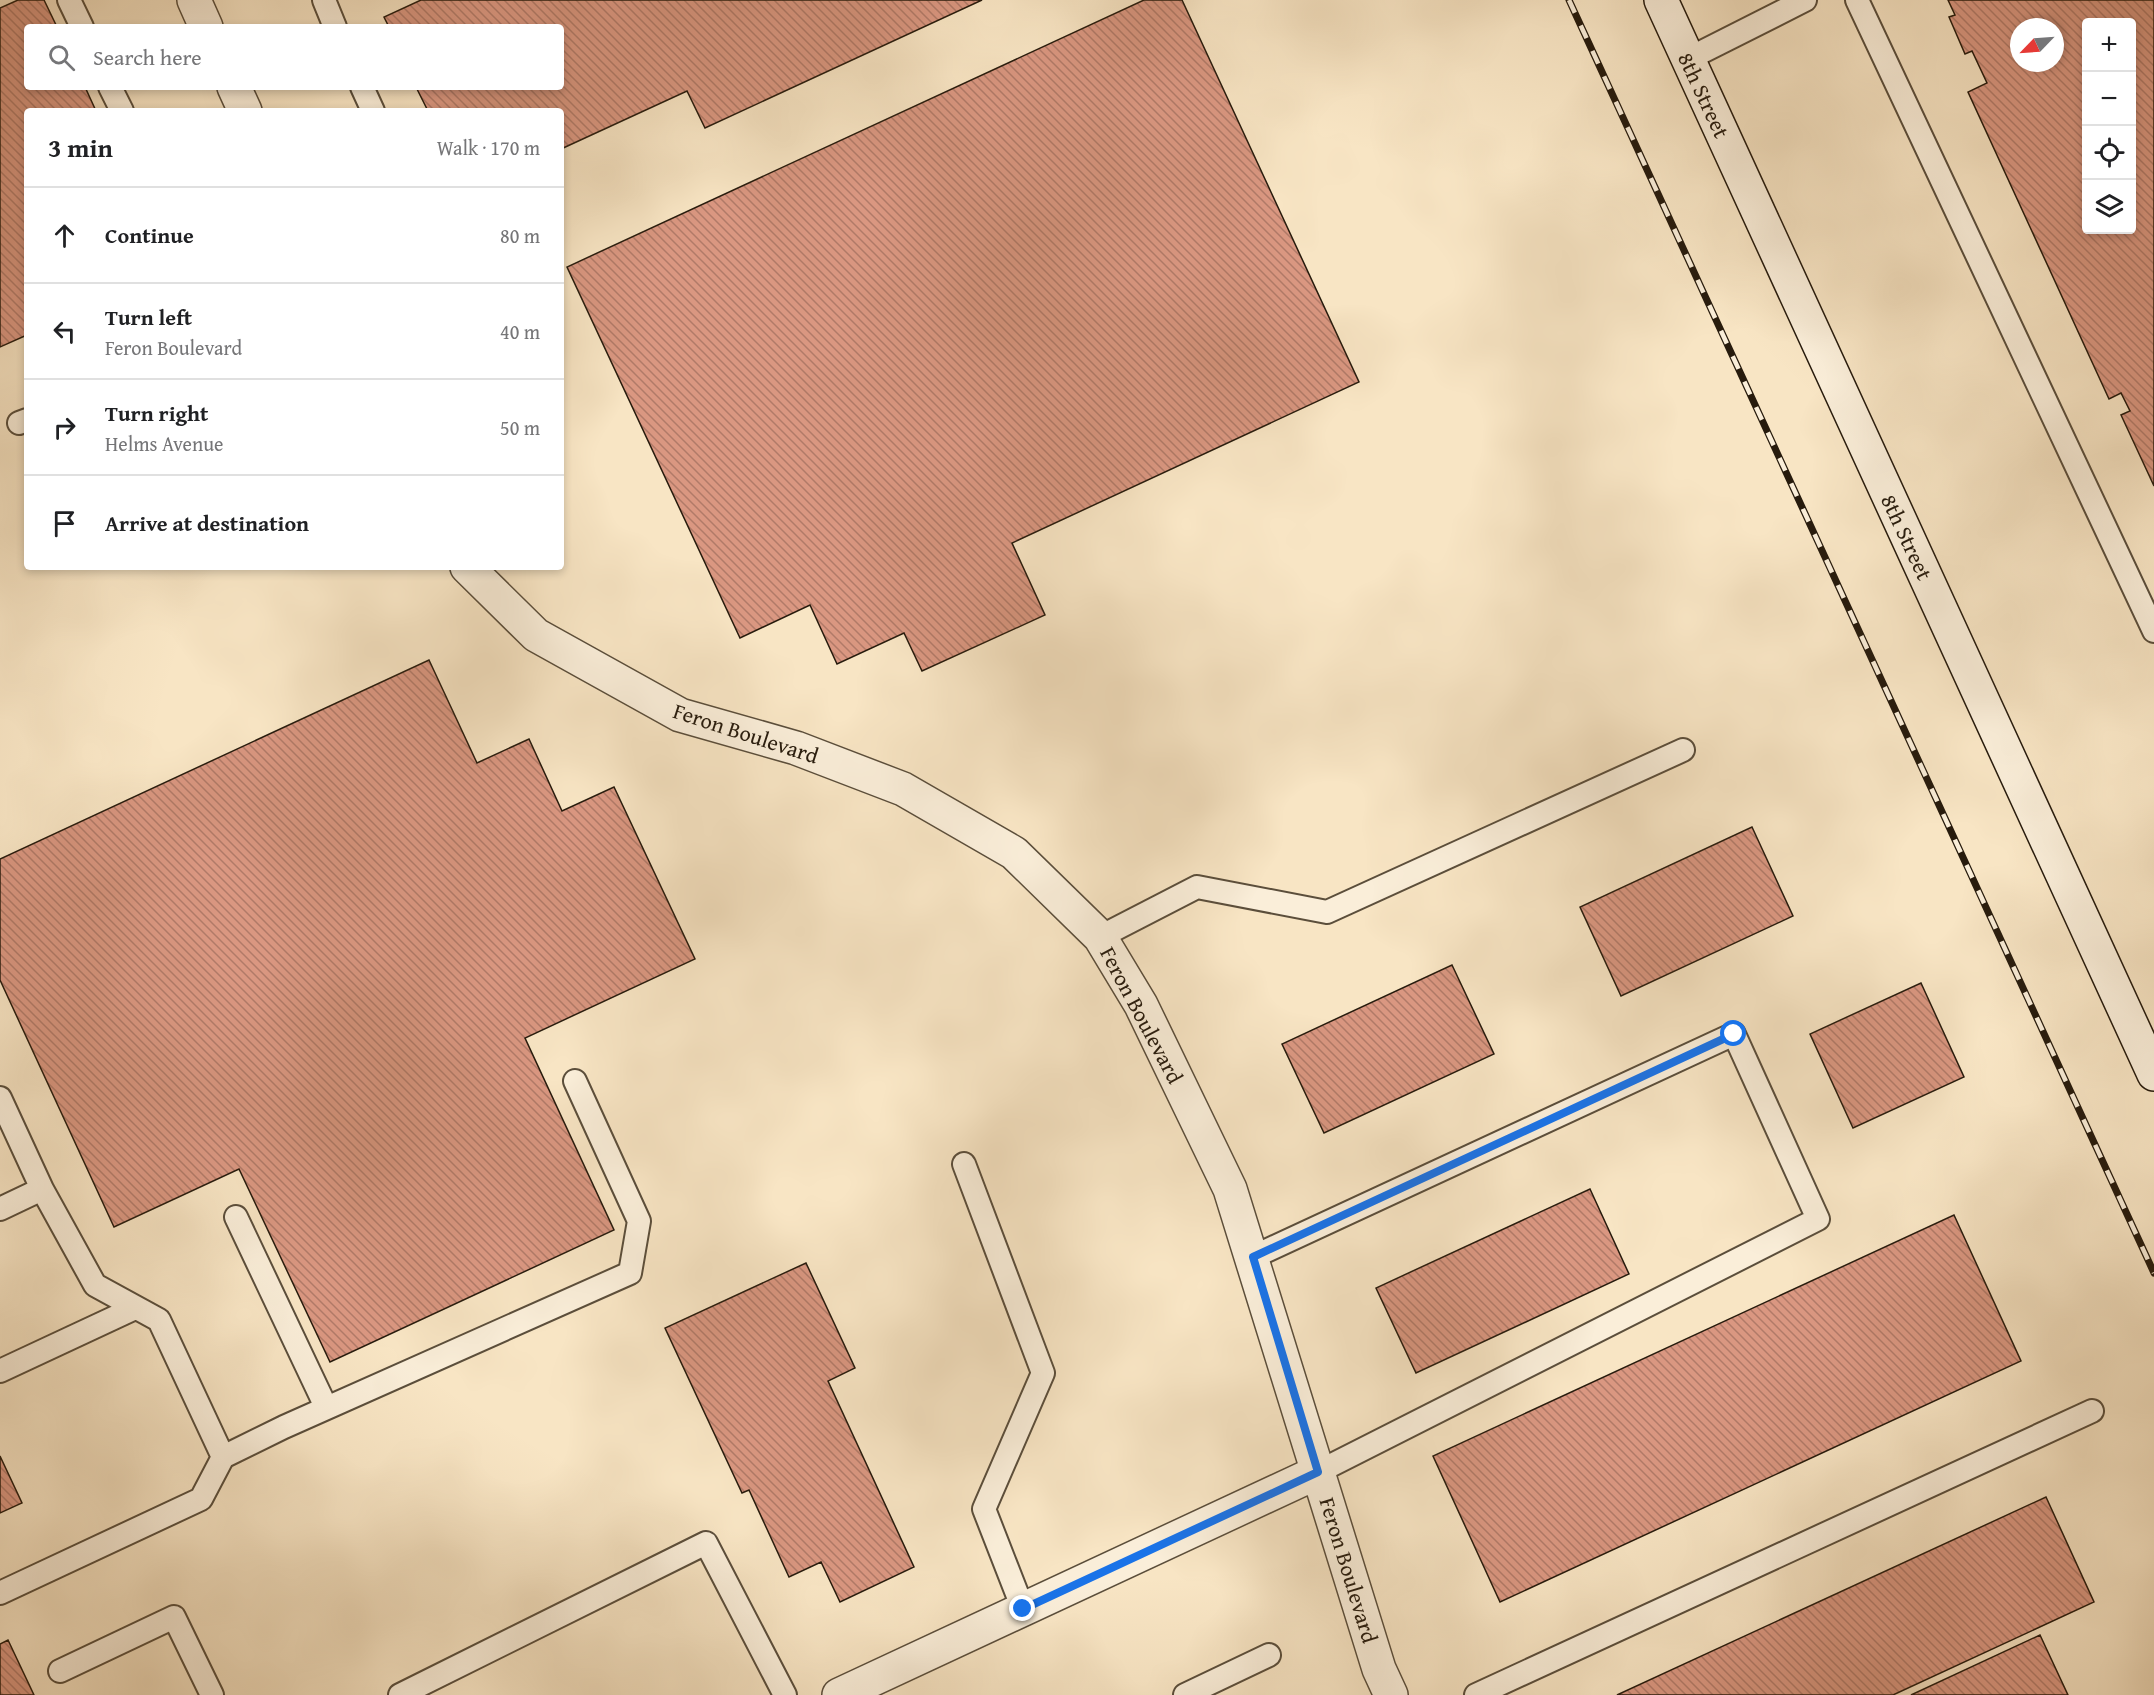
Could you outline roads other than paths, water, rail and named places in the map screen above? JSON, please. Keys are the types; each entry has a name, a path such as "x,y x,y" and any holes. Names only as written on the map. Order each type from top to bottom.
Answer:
{"street":[{"path":"194,0 205,24"},
{"name":"8th Street","path":"1660,0 2154,1074"},
{"path":"235,90 244,108"},
{"name":"Feron Boulevard","path":"470,570 536,635 680,715 796,748 903,789 1014,853 1100,937 1141,1005 1230,1190 1253,1257 1379,1669 1391,1695"},
{"path":"839,1695 1318,1472"}],"lane":[{"path":"69,0 81,24"},
{"path":"324,0 334,24"},
{"path":"1688,59 1805,0"},
{"path":"1857,0 2154,631"},
{"path":"112,90 120,108"},
{"path":"363,90 372,108"},
{"path":"1100,937 1197,887 1327,912 1683,750"},
{"path":"1253,1257 1734,1034 1818,1219 1318,1472"},
{"path":"0,1593 201,1499 223,1457 326,1407 630,1272 639,1221 575,1081"},
{"path":"0,1098 42,1189 95,1285 159,1320 223,1457"},
{"path":"964,1164 1042,1373 984,1509 1023,1609"},
{"path":"0,1209 42,1189"},
{"path":"236,1217 326,1407"},
{"path":"0,1371 135,1308"},
{"path":"1476,1695 2092,1411"},
{"path":"400,1695 706,1543 785,1695"},
{"path":"60,1671 174,1617 212,1695"},
{"path":"1185,1695 1269,1655"}],"railway":[{"path":"1569,0 2154,1273"}]}
